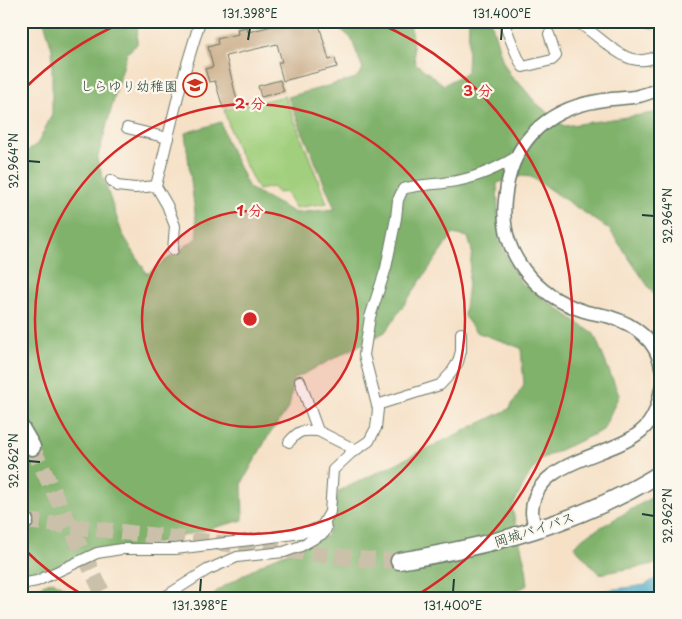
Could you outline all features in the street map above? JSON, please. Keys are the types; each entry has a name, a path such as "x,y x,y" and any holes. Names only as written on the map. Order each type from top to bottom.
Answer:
{"main road":[{"path":"21,428 32,447"},
{"name":"岡城バイパス","path":"399,561 457,552 536,530 627,493 661,474"}],"street":[{"path":"173,250 175,226 167,205 156,186 181,84 200,21"},
{"path":"503,21 514,46 519,64 523,67 552,60 556,56 550,34"},
{"path":"575,21 594,32 621,55 639,61 649,60 658,56"},
{"path":"661,89 639,96 596,101 560,112 541,124 516,157 506,187 504,206 506,233 518,262 532,280 558,300 584,311 611,317 633,326 649,340 660,358 661,367"},
{"path":"127,128 168,138"},
{"path":"21,584 37,581 97,554 121,549 175,549 277,537 310,531 322,526 330,512 332,470 369,441 376,428 377,405 364,355 370,317 386,268 398,200 403,189 414,185 452,182 489,172 516,157"},
{"path":"111,180 117,186 135,188 156,186"},
{"path":"377,405 440,385 458,362 461,351 461,333"},
{"path":"300,381 318,430"},
{"path":"536,530 532,512 536,496 544,481 555,472 628,441 642,432 657,409 661,388"},
{"path":"289,442 297,432 318,430 356,450"},
{"path":"163,598 207,570 237,557 284,552 301,546 324,532 326,529 325,521"}],"green space":[{"path":"44,21 138,21 137,44 127,53 97,160 122,233 147,274 198,237 185,133 221,122 226,140 249,188 295,213 335,209 288,97 356,78 363,69 351,38 331,21 410,21 415,63 444,85 467,72 469,21 491,21 503,62 512,78 521,85 536,103 564,126 661,112 661,305 609,229 531,177 522,176 497,183 499,240 520,282 594,334 619,395 603,430 541,459 527,478 512,508 526,568 528,585 500,598 210,598 218,590 271,559 327,536 339,491 509,409 524,385 521,348 476,332 464,316 472,251 468,237 453,234 385,332 294,379 289,407 267,438 242,483 243,520 113,554 62,565 21,582 21,156 38,143 52,114 52,49"},
{"path":"285,96 327,203 295,208 286,192 278,193 272,187 258,190 235,144 224,110"},
{"path":"661,492 661,563 599,574 574,546 584,537"},
{"path":"53,581 77,598 21,598 33,589"}],"water":[{"path":"661,575 661,598 550,598 645,585"}],"building":[{"path":"271,21 318,21 329,60 335,58 337,67 283,81 278,62 282,62 277,44 226,56 238,104 223,108 215,81 209,82 205,69 213,67 208,47 218,44 217,39 238,34 237,29 247,27 248,32 272,26"},
{"path":"280,80 284,91 261,97 258,86"}],"tunnel":[{"path":"628,21 661,30"},
{"path":"32,447 105,598"},
{"path":"25,521 369,560 399,561"}],"place":[{"name":"しらゆり幼稚園","path":"195,85"}]}
